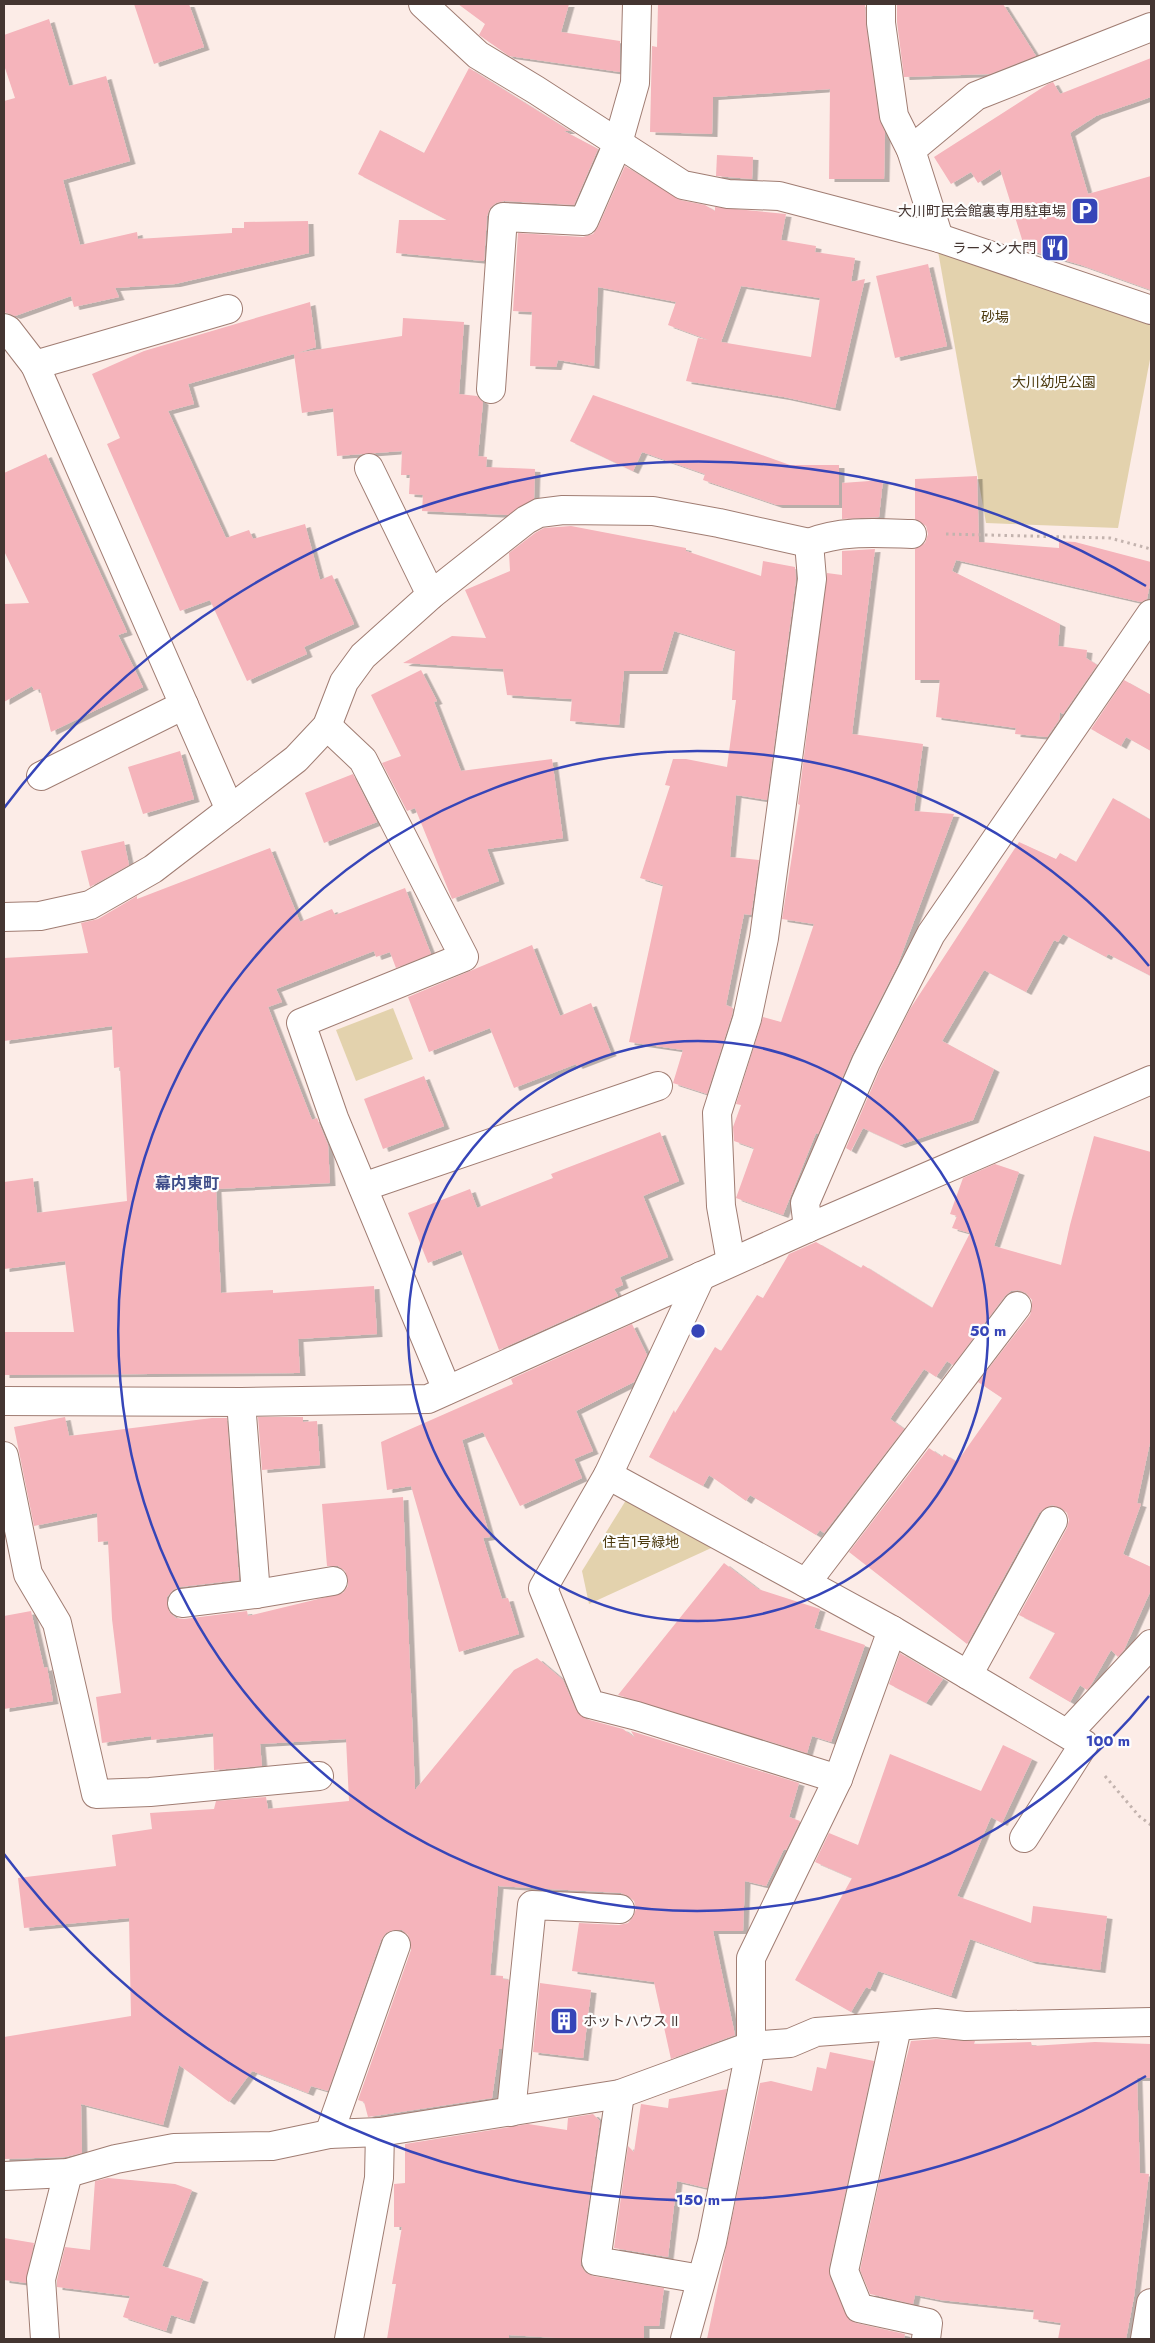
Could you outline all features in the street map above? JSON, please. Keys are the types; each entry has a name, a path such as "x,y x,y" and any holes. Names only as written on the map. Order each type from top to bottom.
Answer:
{"street":[{"path":"423,4 478,55 683,185 728,194 779,196 939,238 1151,310"},
{"path":"491,389 503,217 584,221 618,143 635,83 637,4"},
{"path":"881,4 881,23 894,116 911,150 939,238"},
{"path":"911,150 976,96 1151,27"},
{"path":"35,365 228,309"},
{"path":"4,328 8,330 35,365 230,810"},
{"path":"369,468 431,596"},
{"path":"4,917 40,916 90,906 153,869 296,760 327,726 344,682 363,656 431,596 526,520 539,512 564,510 653,511 719,523 809,543 824,537 870,532 912,534"},
{"path":"730,1262 721,1206 717,1113 747,1019 764,938 812,579 809,543"},
{"path":"808,1228 805,1203 866,1062 931,934 1151,614"},
{"path":"41,776 184,706"},
{"path":"327,726 362,760 464,957 301,1022 334,1118 447,1390"},
{"path":"4,1401 241,1402 428,1399 730,1262 1151,1080"},
{"path":"363,1186 658,1086"},
{"path":"701,1276 608,1475 544,1588 590,1704 637,1716 838,1779"},
{"path":"806,1583 1016,1306"},
{"path":"241,1402 256,1594"},
{"path":"4,1456 28,1574 57,1623 96,1794 150,1792 319,1776"},
{"path":"608,1475 892,1630 1076,1739"},
{"path":"968,1675 1053,1521"},
{"path":"182,1603 333,1582"},
{"path":"685,2339 712,2242 751,2046 751,1958 838,1779 892,1630"},
{"path":"1024,1838 1076,1739 1151,1644"},
{"path":"511,2112 532,1905 620,1910"},
{"path":"329,2134 396,1945"},
{"path":"4,2176 68,2172 116,2159 174,2148 272,2146 329,2134 380,2132 620,2094 751,2046 790,2043 816,2032 936,2023 965,2026 1151,2022"},
{"path":"897,2027 844,2271 859,2308 928,2323 926,2339"},
{"path":"620,2094 596,2261 701,2279"},
{"path":"349,2339 380,2178 380,2132"},
{"path":"45,2339 41,2279 68,2172"},
{"path":"1145,2339 1151,2303"}],"path":[{"path":"912,534 1110,538 1151,550"},
{"path":"1076,1739 1114,1789 1139,1816 1151,1825"}],"green space":[{"name":"大川幼児公園","path":"938,251 1151,316 1151,354 1118,528 986,523"},
{"path":"393,1008 413,1059 356,1081 336,1030"},
{"name":"住吉1号緑地","path":"628,1497 720,1544 589,1604 582,1571"}],"building":[{"path":"134,4 189,4 204,47 154,64"},
{"path":"458,4 569,4 561,32 620,41 620,72 509,56 479,35 485,24"},
{"path":"658,4 865,4 866,25 879,118 885,132 884,179 829,179 830,89 713,97 712,134 650,132 652,46 657,47"},
{"path":"897,4 1003,4 1036,56 990,74 904,77 897,22"},
{"path":"49,19 69,86 106,76 130,161 63,180 80,245 137,232 138,239 232,233 232,228 244,228 244,222 308,221 309,253 175,284 115,288 119,297 74,307 71,296 15,316 4,312 4,101 15,98 4,65 4,35"},
{"path":"1151,58 1151,97 1096,116 1070,133 1088,194 1151,176 1151,290 1081,265 1025,249 1000,169 978,183 971,172 951,184 934,157 1048,84 1053,82 1060,94"},
{"path":"469,68 570,131 564,131 598,149 574,205 504,201 496,203 490,208 487,216 484,261 396,253 399,220 447,220 358,174 380,130 424,153"},
{"path":"717,155 753,157 752,179 716,176"},
{"path":"625,166 680,200 705,205 715,211 715,207 786,214 781,240 816,246 815,252 855,258 851,282 865,279 835,408 784,397 686,381 698,338 709,340 668,325 676,302 598,287 594,366 558,360 556,367 530,366 532,312 513,311 518,233 583,237 593,234 598,227","holes":["741,286 820,298 811,357 721,342"]},
{"path":"928,264 947,346 895,358 876,276"},
{"path":"310,302 316,347 297,353 402,336 403,318 464,322 459,394 477,396 483,402 478,456 487,457 486,467 535,469 534,499 508,515 422,511 423,495 409,494 410,475 401,475 402,451 337,456 333,408 302,413 294,354 188,384 194,404 168,411 226,538 249,530 253,539 305,524 320,580 332,575 354,624 304,647 307,654 247,681 210,600 180,611 107,444 120,438 92,374 144,351"},
{"path":"593,395 790,465 839,465 839,505 777,505 703,480 705,474 642,452 633,471 570,441"},
{"path":"46,454 127,632 118,635 143,687 51,732 40,689 34,690 32,686 4,702 4,604 29,603 4,551 4,473"},
{"path":"977,476 979,542 1059,548 1059,541 1075,542 1151,562 1151,579 1147,599 1141,602 956,560 952,571 1060,624 1058,646 1087,650 1086,658 1097,665 1063,714 1060,712 1059,720 1047,737 1015,734 1016,728 936,717 940,680 915,680 915,549 925,543 928,534 926,526 915,519 915,479"},
{"path":"883,480 879,517 842,519 842,483"},
{"path":"571,526 686,548 686,551 761,576 763,561 795,567 796,579 767,800 736,795 730,857 759,860 751,915 744,914 726,1005 733,1008 732,1015 707,1094 673,1083 683,1050 629,1042 663,885 640,878 670,786 665,785 673,759 686,759 727,767 736,700 732,700 735,650 674,631 662,671 624,671 619,725 570,721 572,699 507,695 503,669 403,663 452,636 486,638 465,590 510,571 509,553 535,533 544,528"},
{"path":"875,549 852,734 923,744 914,811 954,814 898,964 852,1055 818,1134 816,1133 783,1215 736,1198 754,1148 734,1141 733,1127 741,1105 736,1104 763,1017 781,1022 814,924 782,919 800,805 798,804 827,573 842,575 842,551"},
{"path":"421,670 437,701 434,702 461,771 552,759 563,838 487,849 499,881 452,899 415,808 407,811 382,763 401,756 371,695"},
{"path":"1124,680 1151,695 1151,751 1126,737 1121,746 1091,729"},
{"path":"180,751 194,799 143,814 128,767"},
{"path":"353,774 377,822 324,843 305,793"},
{"path":"1113,798 1151,820 1151,976 1108,954 1106,957 1063,934 1058,942 1054,940 1026,992 984,970 942,1041 994,1069 973,1120 900,1145 863,1128 851,1151 846,1148 880,1069 910,1009 1019,842 1056,859 1060,853 1076,862"},
{"path":"124,841 129,865 90,887 81,851"},
{"path":"270,848 300,922 332,909 335,915 405,888 431,954 396,968 390,952 376,957 374,951 276,989 282,1002 268,1007 312,1120 317,1118 328,1145 330,1183 216,1189 221,1293 273,1290 273,1293 374,1286 377,1334 298,1339 300,1373 4,1375 4,1332 74,1332 65,1261 4,1269 4,1182 33,1178 37,1213 127,1201 120,1067 114,1068 112,1026 4,1041 4,958 88,953 81,923 98,919 137,896 137,899"},
{"path":"532,945 560,1016 591,1003 611,1053 577,1066 576,1064 514,1088 490,1028 429,1052 408,997"},
{"path":"424,1076 444,1126 383,1149 364,1099"},
{"path":"660,1132 679,1181 643,1196 668,1257 620,1277 623,1285 614,1289 618,1296 499,1350 461,1250 428,1263 408,1213 470,1189 477,1208 553,1178 551,1174"},
{"path":"1094,1136 1151,1152 1151,1438 1137,1503 1141,1504 1123,1554 1151,1567 1151,1590 1124,1650 1118,1657 1111,1650 1091,1685 1087,1690 1080,1685 1070,1702 1029,1678 1055,1633 1019,1615 1067,1528 1069,1520 1067,1513 1061,1508 1052,1505 1039,1513 967,1644 849,1552 929,1448 942,1457 944,1454 957,1462 1002,1398 978,1382 1030,1315 1032,1300 1026,1293 1018,1290 1011,1291 1005,1296 953,1365 947,1361 936,1377 924,1369 890,1419 904,1429 824,1533 820,1530 816,1535 750,1495 746,1501 709,1475 703,1486 649,1457 674,1410 675,1413 715,1347 721,1351 757,1295 763,1298 789,1254 816,1242 861,1268 863,1265 932,1308 970,1233 952,1228 957,1216 950,1214 963,1178 995,1164 1019,1172 994,1246 1061,1265"},
{"path":"632,1324 647,1355 634,1382 576,1411 593,1451 574,1459 582,1478 520,1506 483,1432 462,1440 490,1537 483,1538 502,1599 508,1598 519,1634 459,1652 411,1486 387,1490 381,1442 513,1384 511,1379"},
{"path":"65,1417 69,1436 212,1418 227,1418 239,1580 180,1587 173,1590 167,1597 167,1605 170,1613 176,1618 184,1619 247,1611 248,1616 343,1593 348,1586 345,1571 338,1566 327,1566 322,1504 403,1497 415,1790 514,1670 537,1658 563,1680 576,1710 586,1719 623,1729 635,1738 631,1731 799,1783 789,1817 800,1821 786,1850 784,1849 766,1886 745,1881 743,1931 713,1931 735,2035 671,2059 654,1982 572,1971 579,1923 619,1925 628,1923 636,1909 634,1901 628,1896 621,1893 498,1886 490,1975 503,1976 503,1979 509,1980 502,2049 499,2049 492,2098 368,2117 364,2102 358,2100 411,1950 408,1935 402,1930 394,1930 386,1933 381,1940 328,2091 311,2086 308,2093 252,2071 229,2102 179,2065 163,2125 81,2104 82,2153 65,2157 4,2159 4,2037 131,2016 129,1918 24,1928 18,1878 116,1866 112,1835 152,1829 150,1813 214,1809 216,1801 266,1797 268,1809 349,1801 346,1739 260,1744 262,1766 214,1770 213,1733 151,1740 151,1736 102,1743 96,1697 121,1693 112,1619 108,1541 98,1542 97,1513 34,1526 14,1427"},
{"path":"258,1417 303,1417 303,1422 317,1421 320,1465 262,1470"},
{"path":"724,1563 758,1589 820,1609 814,1628 865,1645 831,1742 812,1736 807,1753 618,1695"},
{"path":"31,1611 44,1668 47,1667 53,1701 4,1709 4,1616"},
{"path":"900,1653 943,1679 926,1703 889,1684"},
{"path":"1003,1745 1032,1759 1002,1823 991,1817 957,1896 1031,1923 1033,1906 1107,1916 1100,1970 1031,1961 970,1939 951,1996 878,1971 870,1989 866,1987 851,2012 795,1980 852,1878 815,1862 829,1833 858,1845 890,1754 981,1791"},
{"name":"ホットハウス II","path":"540,1983 591,1990 583,2058 533,2052"},
{"path":"936,2039 975,2041 974,2044 1031,2042 1032,2046 1095,2042 1151,2044 1151,2078 1137,2078 1140,2173 1149,2174 1134,2297 1126,2339 1058,2339 1061,2323 1033,2319 1034,2310 940,2300 915,2295 913,2304 870,2294 860,2270 904,2067 911,2041"},
{"path":"830,2052 874,2061 829,2268 830,2277 849,2320 905,2334 904,2339 707,2339 760,2083 771,2081 812,2091 817,2067 826,2069"},
{"path":"727,2089 707,2188 677,2181 668,2257 614,2248 628,2146 634,2152 641,2104 668,2108 669,2099"},
{"path":"593,2114 600,2121 581,2266 586,2273 593,2276 664,2288 659,2326 644,2326 644,2339 574,2339 509,2335 509,2339 387,2339 396,2284 392,2284 402,2227 394,2227 394,2184 405,2183 405,2144 528,2124 567,2130 568,2118"},
{"path":"108,2178 175,2184 192,2190 162,2266 203,2279 189,2321 171,2315 166,2331 123,2317 130,2296 57,2287 65,2247 90,2250 95,2181"},
{"path":"4,2238 34,2243 26,2283 4,2280"}],"place":[{"name":"大川町民会館裏専用駐車場","path":"1085,211"},
{"name":"ラーメン大門","path":"1055,248"},
{"name":"ホットハウス II","path":"564,2021"}],"district":[{"name":"幕内東町","path":"187,1183"}],"park label":[{"name":"砂場","path":"995,317"}]}
